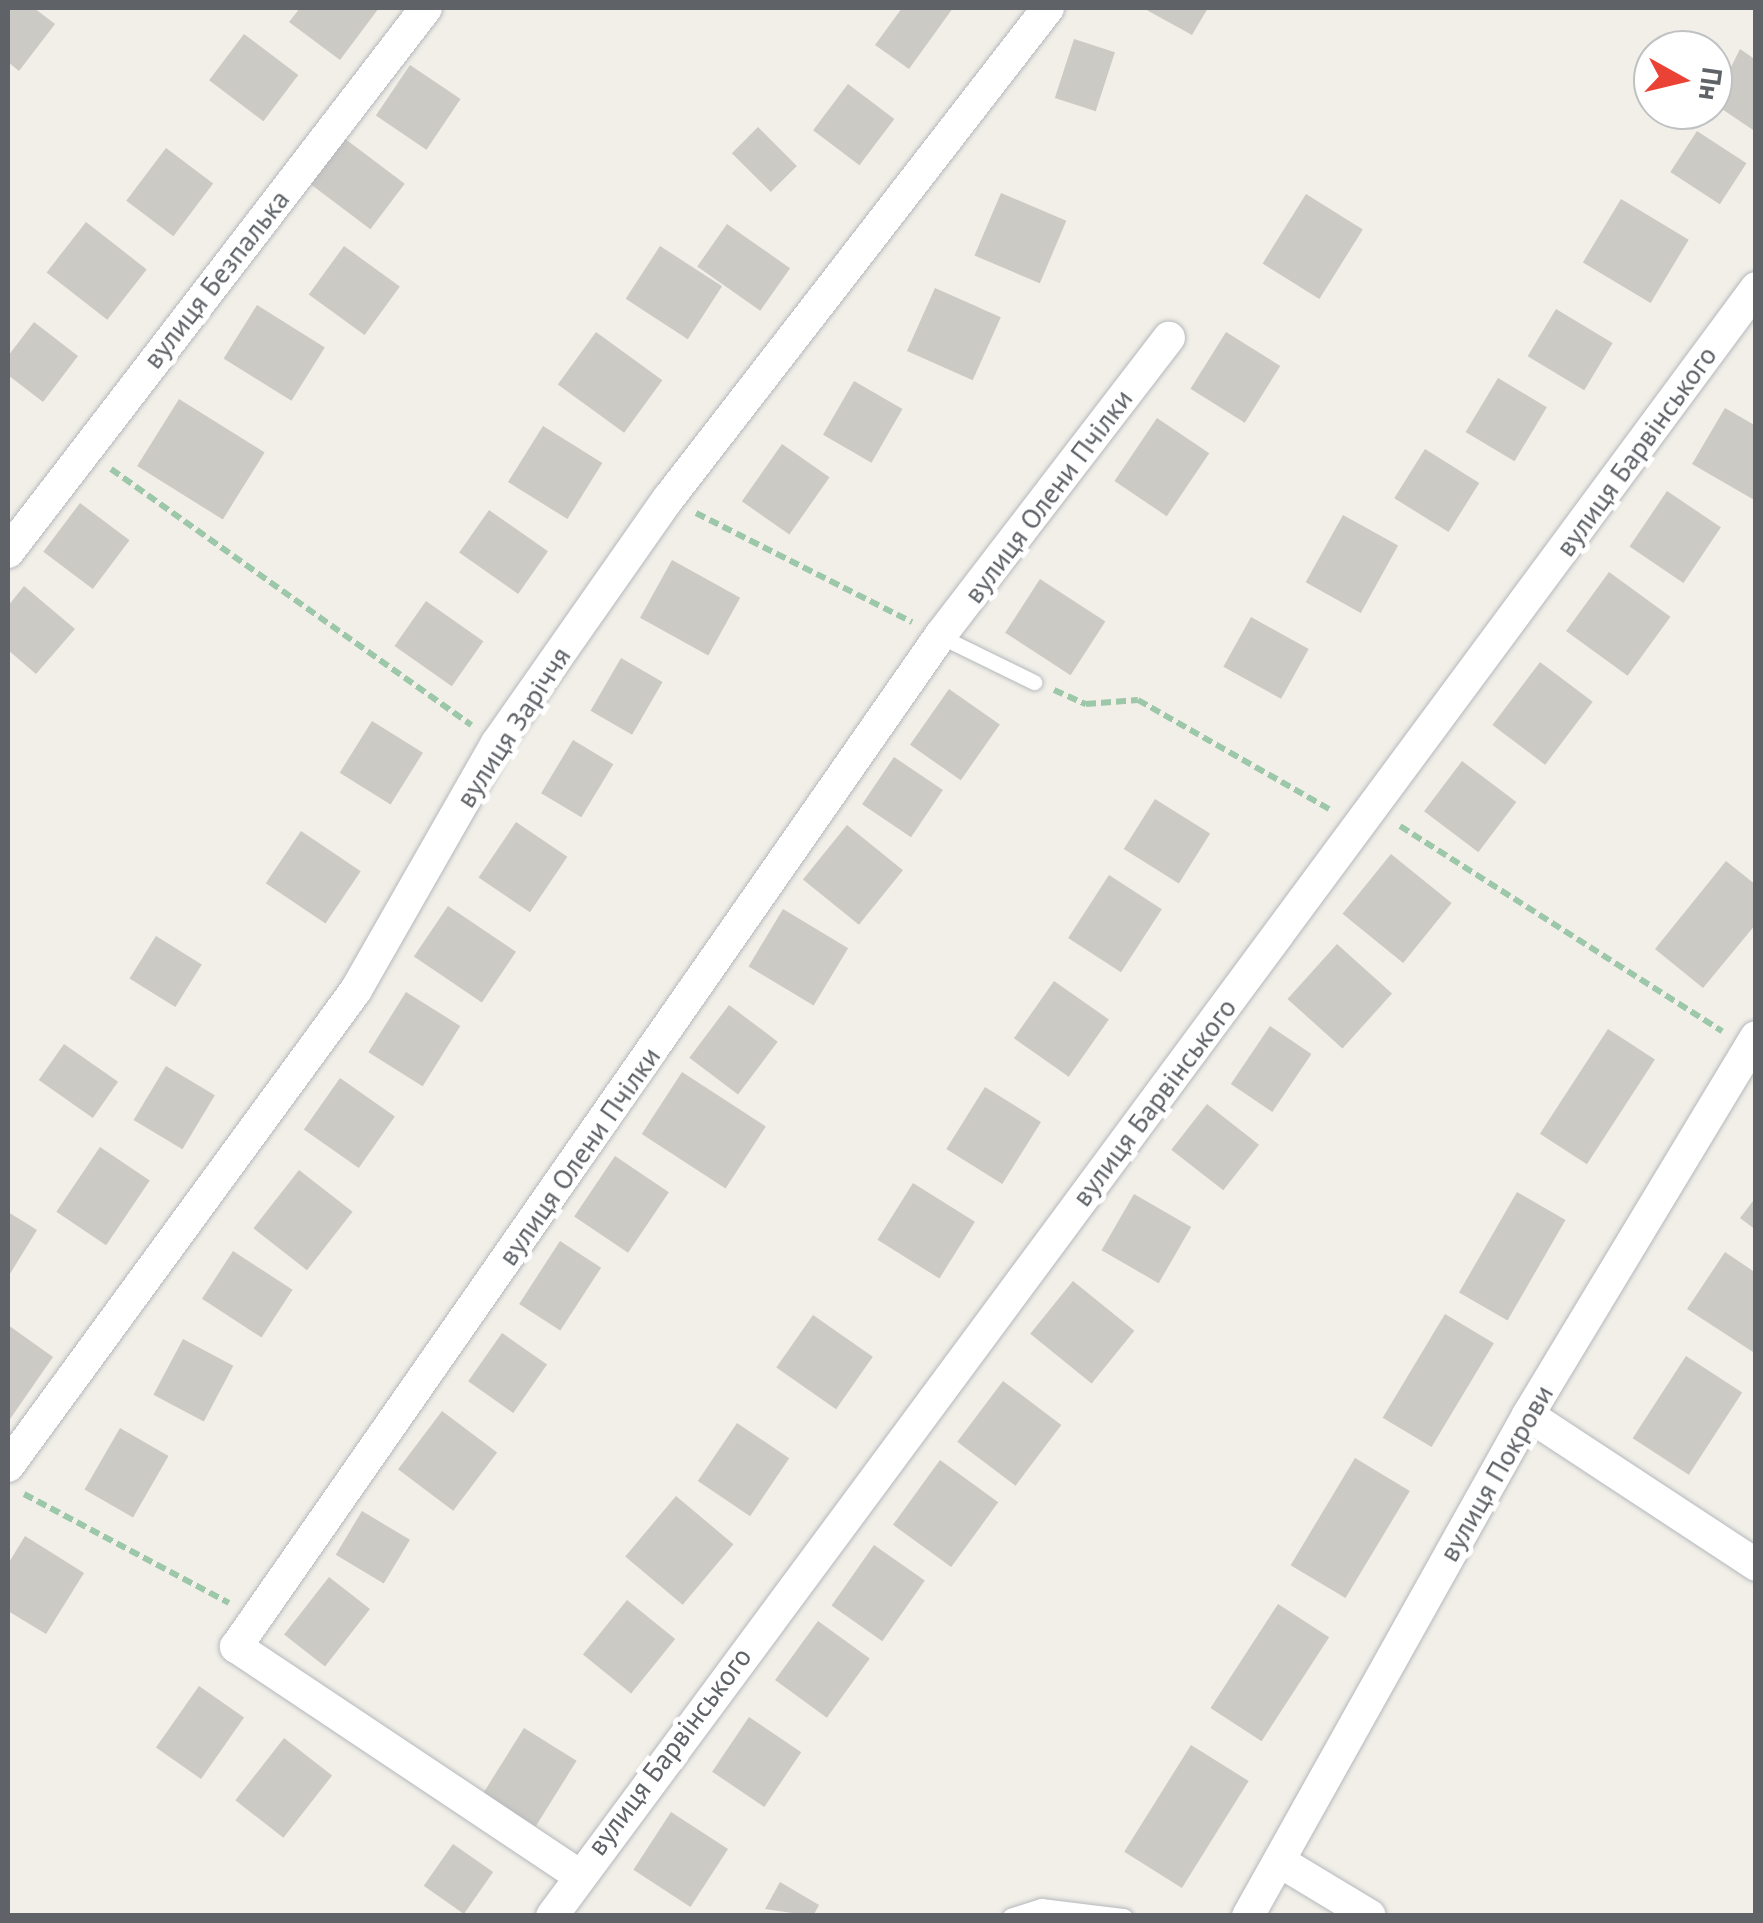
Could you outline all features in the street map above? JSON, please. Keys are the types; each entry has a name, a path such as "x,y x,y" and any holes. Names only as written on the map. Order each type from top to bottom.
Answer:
{"street":[{"name":"вулиця Безпалька","path":"8,552 426,8"},
{"name":"вулиця Заріччя","path":"8,1466 356,990 497,743 668,499 1048,8"},
{"name":"вулиця Барвінського","path":"552,1916 577,1874 1367,818 1756,288"},
{"name":"вулиця Олени Пчілки","path":"577,1874 236,1647 940,636 1169,338"},
{"name":"вулиця Покрови","path":"1248,1916 1528,1415 1752,1042"},
{"path":"1528,1415 1756,1565"},
{"path":"1279,1861 1370,1916"}],"lane":[{"path":"940,636 1034,682"},
{"path":"1010,1916 1041,1906 1124,1916"}],"path":[{"path":"84,450 497,743"},
{"path":"668,499 940,636"},
{"path":"1034,682 1086,704 1118,698 1152,706 1367,818 1752,1042"},
{"path":"8,1486 257,1618"}],"building":[{"path":"8,8 34,8 55,24 19,71 8,62"},
{"path":"300,8 379,8 340,60 289,22"},
{"path":"902,8 953,8 909,69 875,45"},
{"path":"1143,8 1208,8 1192,35"},
{"path":"244,34 298,75 263,121 209,80"},
{"path":"1074,39 1115,52 1096,111 1055,98"},
{"path":"1740,49 1756,60 1756,132 1733,116 1733,63"},
{"path":"410,65 461,99 426,150 376,116"},
{"path":"848,84 894,119 859,165 813,130"},
{"path":"758,127 797,166 771,192 732,153"},
{"path":"1697,131 1746,163 1720,204 1670,172"},
{"path":"344,138 405,184 370,229 310,184"},
{"path":"166,148 213,184 173,236 126,201"},
{"path":"1001,193 1066,221 1040,283 974,256"},
{"path":"1306,194 1363,230 1319,299 1263,264"},
{"path":"1621,199 1689,240 1651,303 1583,262"},
{"path":"86,222 147,269 107,320 47,272"},
{"path":"727,224 790,268 760,311 697,267"},
{"path":"344,246 400,287 365,335 309,295"},
{"path":"660,246 722,286 688,339 626,299"},
{"path":"935,288 1001,317 973,380 907,351"},
{"path":"257,305 325,347 291,401 224,358"},
{"path":"1556,309 1613,343 1584,390 1528,356"},
{"path":"34,322 78,356 43,402 8,375 8,356"},
{"path":"596,332 662,380 624,433 558,385"},
{"path":"1226,332 1280,366 1245,423 1190,389"},
{"path":"1498,378 1547,407 1514,461 1466,432"},
{"path":"854,381 902,409 871,463 823,435"},
{"path":"179,399 265,453 223,520 137,466"},
{"path":"1725,408 1756,426 1756,501 1692,464"},
{"path":"1157,418 1209,453 1167,516 1115,481"},
{"path":"543,426 602,463 567,519 508,482"},
{"path":"782,444 830,477 789,535 742,501"},
{"path":"1425,449 1479,483 1449,532 1394,498"},
{"path":"1667,491 1721,527 1683,583 1630,547"},
{"path":"80,503 130,540 93,589 43,552"},
{"path":"489,510 548,551 518,594 459,553"},
{"path":"1343,515 1398,546 1361,613 1306,582"},
{"path":"672,560 740,598 708,656 640,618"},
{"path":"1609,572 1670,617 1628,676 1566,631"},
{"path":"1040,579 1105,621 1071,675 1005,633"},
{"path":"24,586 75,629 36,674 8,650 8,606"},
{"path":"426,601 483,641 452,686 394,646"},
{"path":"1251,617 1309,649 1281,699 1223,667"},
{"path":"621,658 663,682 632,735 590,711"},
{"path":"1540,662 1593,702 1545,765 1492,725"},
{"path":"949,689 1000,725 961,780 910,745"},
{"path":"372,721 423,753 391,805 340,773"},
{"path":"573,740 613,764 581,817 541,793"},
{"path":"894,757 943,790 911,837 862,804"},
{"path":"1462,761 1516,802 1478,852 1424,811"},
{"path":"1155,799 1210,833 1179,883 1124,849"},
{"path":"516,822 567,857 530,912 479,878"},
{"path":"847,825 903,870 859,925 803,879"},
{"path":"301,831 361,871 325,923 266,883"},
{"path":"1391,854 1452,903 1403,963 1343,914"},
{"path":"1726,861 1756,885 1756,924 1703,988 1655,949"},
{"path":"1109,875 1162,909 1121,972 1068,938"},
{"path":"448,906 516,952 482,1002 414,957"},
{"path":"783,909 848,948 814,1006 748,966"},
{"path":"156,936 202,965 175,1007 130,978"},
{"path":"1337,944 1392,994 1342,1049 1287,999"},
{"path":"1054,981 1109,1019 1069,1077 1014,1038"},
{"path":"406,992 460,1026 423,1086 368,1052"},
{"path":"729,1005 778,1042 738,1094 689,1058"},
{"path":"1270,1026 1311,1054 1272,1112 1231,1084"},
{"path":"1608,1029 1655,1059 1587,1164 1540,1134"},
{"path":"64,1044 118,1082 93,1118 39,1080"},
{"path":"166,1066 215,1095 182,1149 134,1120"},
{"path":"682,1072 766,1126 726,1189 642,1134"},
{"path":"340,1078 395,1116 359,1168 304,1130"},
{"path":"985,1087 1041,1122 1002,1184 946,1149"},
{"path":"1207,1104 1259,1145 1223,1190 1171,1150"},
{"path":"100,1147 150,1181 106,1245 56,1212"},
{"path":"615,1156 669,1192 628,1253 574,1217"},
{"path":"299,1170 353,1212 307,1270 253,1228"},
{"path":"913,1183 975,1222 939,1279 877,1240"},
{"path":"1517,1192 1565,1220 1507,1320 1459,1292"},
{"path":"1134,1194 1191,1227 1159,1283 1102,1250"},
{"path":"1756,1197 1756,1230 1740,1218"},
{"path":"8,1212 37,1230 8,1277"},
{"path":"560,1241 601,1268 560,1331 519,1304"},
{"path":"233,1251 293,1290 262,1337 202,1299"},
{"path":"1725,1252 1756,1273 1753,1352 1687,1309"},
{"path":"1073,1281 1134,1331 1092,1384 1030,1334"},
{"path":"1445,1314 1494,1343 1432,1447 1383,1418"},
{"path":"813,1315 873,1357 836,1409 776,1367"},
{"path":"8,1325 53,1357 8,1422"},
{"path":"502,1333 547,1365 513,1413 468,1381"},
{"path":"183,1339 233,1366 204,1421 153,1395"},
{"path":"1686,1356 1742,1392 1689,1475 1633,1438"},
{"path":"1003,1381 1061,1425 1016,1486 957,1442"},
{"path":"442,1411 497,1453 453,1511 398,1469"},
{"path":"737,1423 789,1458 750,1516 698,1481"},
{"path":"120,1428 168,1456 133,1517 84,1489"},
{"path":"1355,1458 1410,1491 1345,1598 1291,1565"},
{"path":"940,1460 998,1502 951,1567 893,1525"},
{"path":"676,1496 733,1544 683,1605 625,1557"},
{"path":"362,1511 410,1540 384,1584 336,1555"},
{"path":"25,1536 84,1573 46,1634 8,1611 8,1564"},
{"path":"874,1545 925,1581 882,1641 832,1606"},
{"path":"329,1577 370,1609 325,1667 284,1635"},
{"path":"627,1600 675,1639 631,1693 583,1654"},
{"path":"1278,1604 1329,1637 1262,1741 1210,1708"},
{"path":"818,1621 870,1659 827,1718 775,1680"},
{"path":"199,1686 244,1718 201,1779 156,1747"},
{"path":"749,1717 801,1752 764,1807 712,1772"},
{"path":"524,1728 577,1761 536,1826 483,1793"},
{"path":"284,1738 332,1776 283,1838 235,1800"},
{"path":"1191,1745 1249,1781 1182,1888 1124,1852"},
{"path":"671,1812 728,1849 690,1907 633,1870"},
{"path":"453,1844 493,1872 464,1914 424,1886"},
{"path":"780,1882 819,1905 813,1916 765,1909"}]}
